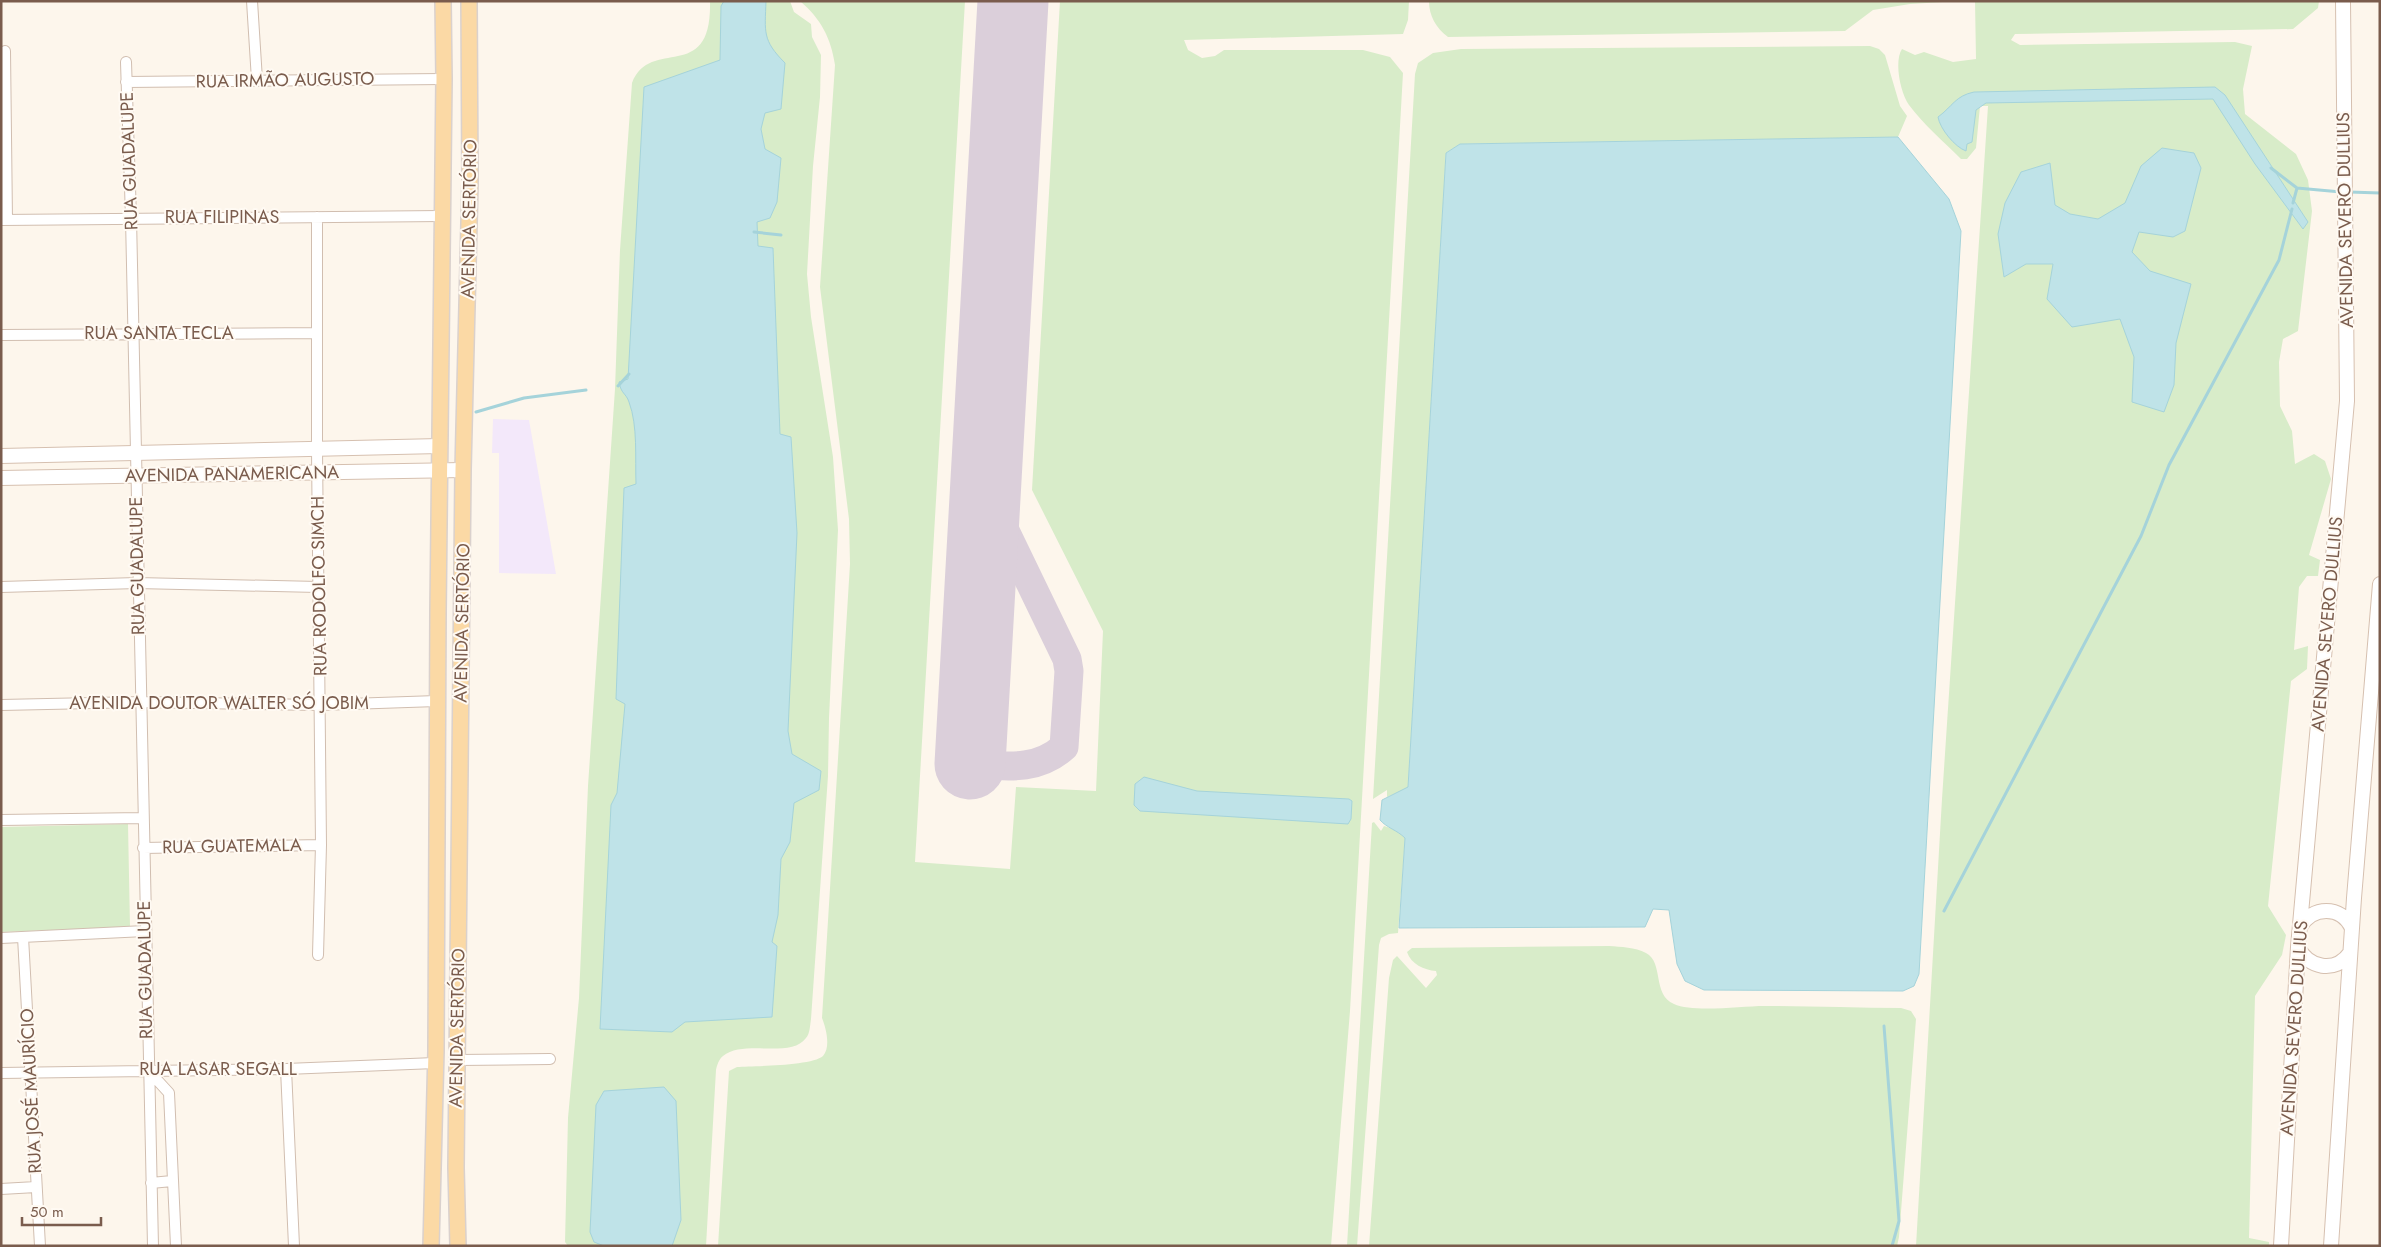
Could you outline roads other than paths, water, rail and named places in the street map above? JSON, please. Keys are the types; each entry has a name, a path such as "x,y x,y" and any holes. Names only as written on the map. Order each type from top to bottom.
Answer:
{"main road":[{"name":"AVENIDA SERTÓRIO","path":"431,1246 436,1063 437,701 444,79 443,1"},
{"name":"AVENIDA SERTÓRIO","path":"458,1246 456,1207 457,1060 463,470 470,182 469,1"},
{"name":"AVENIDA SEVERO DULLIUS","path":"2280,1246 2298,947 2346,401 2343,1"},
{"name":"AVENIDA PANAMERICANA","path":"1,456 440,446"},
{"name":"AVENIDA PANAMERICANA","path":"1,478 463,470"},
{"path":"2331,1246 2350,953 2380,584"},
{"path":"2300,927 2312,914 2329,911 2343,916 2352,928"},
{"path":"2298,947 2308,960 2322,966 2337,964 2350,953"}],"street":[{"path":"252,1 257,80"},
{"path":"4,220 3,110 5,51"},
{"name":"RUA GUADALUPE","path":"126,62 131,218 144,931 152,1246"},
{"name":"RUA IRMÃO AUGUSTO","path":"126,82 444,79"},
{"name":"RUA FILIPINAS","path":"4,220 442,216"},
{"name":"RUA RODOLFO SIMCH","path":"317,217 317,473 321,845 318,955"},
{"name":"RUA SANTA TECLA","path":"1,335 318,333"},
{"path":"1,588 138,583 318,587"},
{"name":"AVENIDA DOUTOR WALTER SÓ JOBIM","path":"1,704 140,702 320,705 437,701"},
{"path":"1,820 142,818"},
{"name":"RUA GUATEMALA","path":"143,848 321,845"},
{"path":"1,938 144,931"},
{"name":"RUA JOSÉ MAURÍCIO","path":"23,937 40,1246"},
{"path":"457,1060 550,1060"},
{"name":"RUA LASAR SEGALL","path":"1,1073 29,1071 286,1068 436,1063"},
{"path":"286,1068 294,1246"},
{"path":"147,1069 169,1092 176,1246"},
{"path":"151,1183 172,1181"},
{"path":"1,1189 36,1187"}],"water":[{"path":"724,1 766,1 766,35 772,48 785,63 781,109 765,113 761,129 765,149 781,158 777,202 770,218 757,222 758,246 773,248 780,434 791,437 797,533 788,731 792,754 821,771 819,790 794,803 790,842 781,859 778,915 772,942 777,946 772,1017 685,1022 672,1032 600,1029 611,805 617,793 625,704 616,699 624,488 636,484 634,421 629,402 619,382 628,379 644,87 720,60 721,6"},
{"path":"2215,87 2225,95 2308,222 2303,229 2255,164 2213,99 1986,103 1976,110 1972,142 1967,144 1966,151 1957,146 1949,137 1939,122 1938,117 1962,96 1974,92"},
{"path":"1898,137 1949,199 1961,231 1919,974 1914,986 1903,991 1704,990 1685,981 1677,964 1669,910 1653,909 1645,927 1399,928 1405,838 1380,820 1382,800 1408,787 1446,153 1460,144"},
{"path":"2162,148 2194,153 2201,168 2185,231 2173,237 2139,232 2132,252 2150,271 2191,284 2176,343 2174,385 2164,412 2132,402 2134,357 2120,319 2072,327 2047,299 2053,264 2026,264 2004,277 1998,234 2005,203 2021,172 2050,163 2055,205 2070,214 2098,219 2125,203 2141,166"},
{"path":"1144,777 1197,791 1349,799 1352,801 1351,819 1348,824 1140,811 1134,805 1135,784"},
{"path":"664,1087 676,1101 681,1220 672,1246 604,1246 594,1242 590,1232 596,1105 604,1091"}],"waterway":[{"path":"2271,168 2297,188 2341,192"},
{"path":"2293,203 2297,188"},
{"path":"2349,192 2380,193"},
{"path":"1944,911 2141,536 2169,465 2279,260 2292,209"},
{"path":"754,232 781,235"},
{"path":"618,386 629,374"},
{"path":"476,412 524,398 586,390"},
{"path":"1884,1026 1899,1221 1892,1246"}]}
